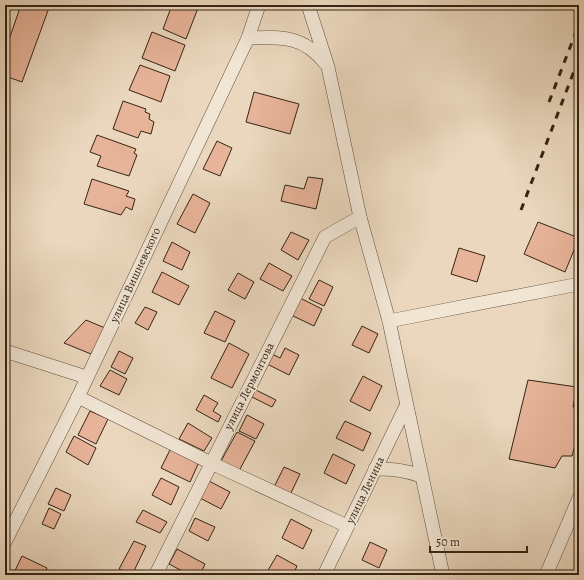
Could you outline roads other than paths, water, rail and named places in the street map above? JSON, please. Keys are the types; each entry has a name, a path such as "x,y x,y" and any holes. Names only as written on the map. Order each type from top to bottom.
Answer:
{"street":[{"name":"улица Вишневского","path":"5,542 78,397 86,377 248,38 259,5"},
{"path":"308,5 328,67 360,216 389,321 443,575"},
{"path":"248,38 281,37 300,42 317,53 328,67"},
{"name":"улица Лермонтова","path":"157,572 324,237 360,216"},
{"path":"389,321 579,284"},
{"path":"5,351 86,377"},
{"path":"78,397 211,463 347,526"},
{"name":"улица Ленина","path":"324,575 406,406"},
{"path":"375,469 408,471 421,476"},
{"path":"546,575 579,498"}],"railway":[{"path":"549,102 579,24"},
{"path":"521,210 579,58"}]}
